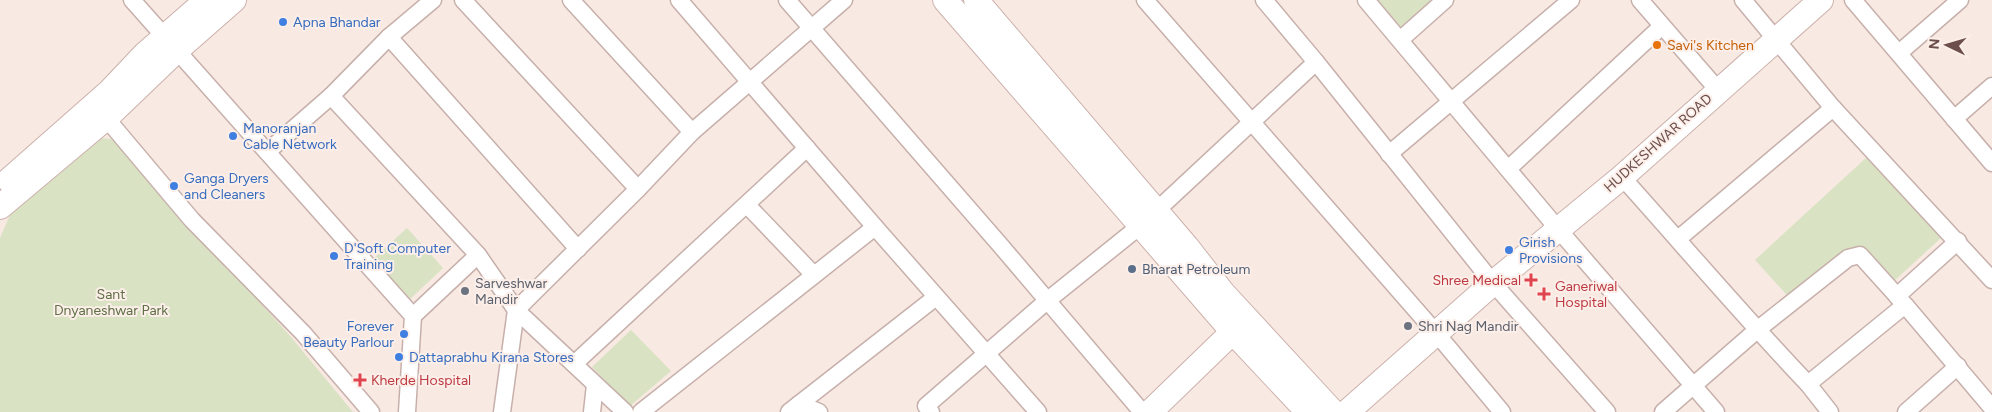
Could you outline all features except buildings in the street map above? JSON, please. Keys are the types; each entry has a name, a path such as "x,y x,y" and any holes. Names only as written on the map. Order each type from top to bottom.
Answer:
{"main road":[{"path":"0,188 106,118 207,0"},
{"path":"0,207 145,54 171,43 234,0"},
{"path":"945,0 1147,218 1240,325 1308,412"},
{"path":"976,0 1147,218"},
{"name":"HUDKESHWAR ROAD","path":"1347,412 1438,334 1493,283 1622,177 1718,90 1822,0"},
{"path":"1150,412 1240,325"},
{"path":"1240,325 1333,412"}],"street":[{"path":"132,0 413,316"},
{"path":"267,152 331,96 389,37 433,0"},
{"path":"463,0 638,189"},
{"path":"572,0 692,132"},
{"path":"679,0 1038,412"},
{"path":"786,0 1048,300 1142,412"},
{"path":"502,412 516,310 638,189 692,132 844,0"},
{"path":"1145,0 1438,334 1502,412"},
{"path":"1264,0 1493,283 1607,412"},
{"path":"1366,0 1558,229 1716,412"},
{"path":"1400,40 1445,0"},
{"path":"1389,154 1570,0"},
{"path":"1640,0 1718,90"},
{"path":"1744,0 1833,108 1958,241 1992,280"},
{"path":"1854,0 1992,163"},
{"path":"1899,52 1960,0"},
{"path":"1508,169 1662,26"},
{"path":"389,37 578,249"},
{"path":"925,410 986,353 1147,218 1316,62"},
{"path":"1954,118 1992,86"},
{"path":"331,96 478,255 516,310 625,412"},
{"path":"1678,239 1833,108"},
{"path":"106,118 192,220 303,332 371,412"},
{"path":"574,364 807,148"},
{"path":"1622,177 1757,330 1808,384 1830,412"},
{"path":"747,205 814,275"},
{"path":"642,412 875,227"},
{"path":"1808,384 1901,300 1958,241"},
{"path":"406,412 413,316 478,255"},
{"path":"1662,412 1757,330 1848,258 1860,255 1958,366 1992,408"},
{"path":"794,408 936,297"},
{"path":"1906,412 1958,366"},
{"path":"592,412 594,385"},
{"path":"794,408 819,412"}],"green space":[{"path":"1377,0 1433,0 1402,28"},
{"name":"Sant Dnyaneshwar Park","path":"100,138 111,139 116,143 291,337 353,412 0,412 0,238 10,215 54,173"},
{"path":"1867,157 1941,238 1893,282 1861,248 1797,306 1755,260"},
{"path":"407,228 443,268 408,301 371,261"},
{"path":"631,330 671,371 630,406 592,367"}],"place":[{"name":"Apna Bhandar","path":"283,22"},
{"name":"Savi's Kitchen","path":"1657,45"},
{"name":"Manoranjan Cable Network","path":"233,136"},
{"name":"Ganga Dryers and Cleaners","path":"174,186"},
{"name":"Girish Provisions","path":"1509,250"},
{"name":"D'Soft Computer Training","path":"334,256"},
{"name":"Bharat Petroleum","path":"1132,269"},
{"name":"Shree Medical","path":"1531,280"},
{"name":"Sarveshwar Mandir","path":"465,291"},
{"name":"Ganeriwal Hospital","path":"1544,294"},
{"name":"Shri Nag Mandir","path":"1408,326"},
{"name":"Forever Beauty Parlour","path":"404,334"},
{"name":"Dattaprabhu Kirana Stores","path":"399,357"},
{"name":"Kherde Hospital","path":"360,380"}]}
